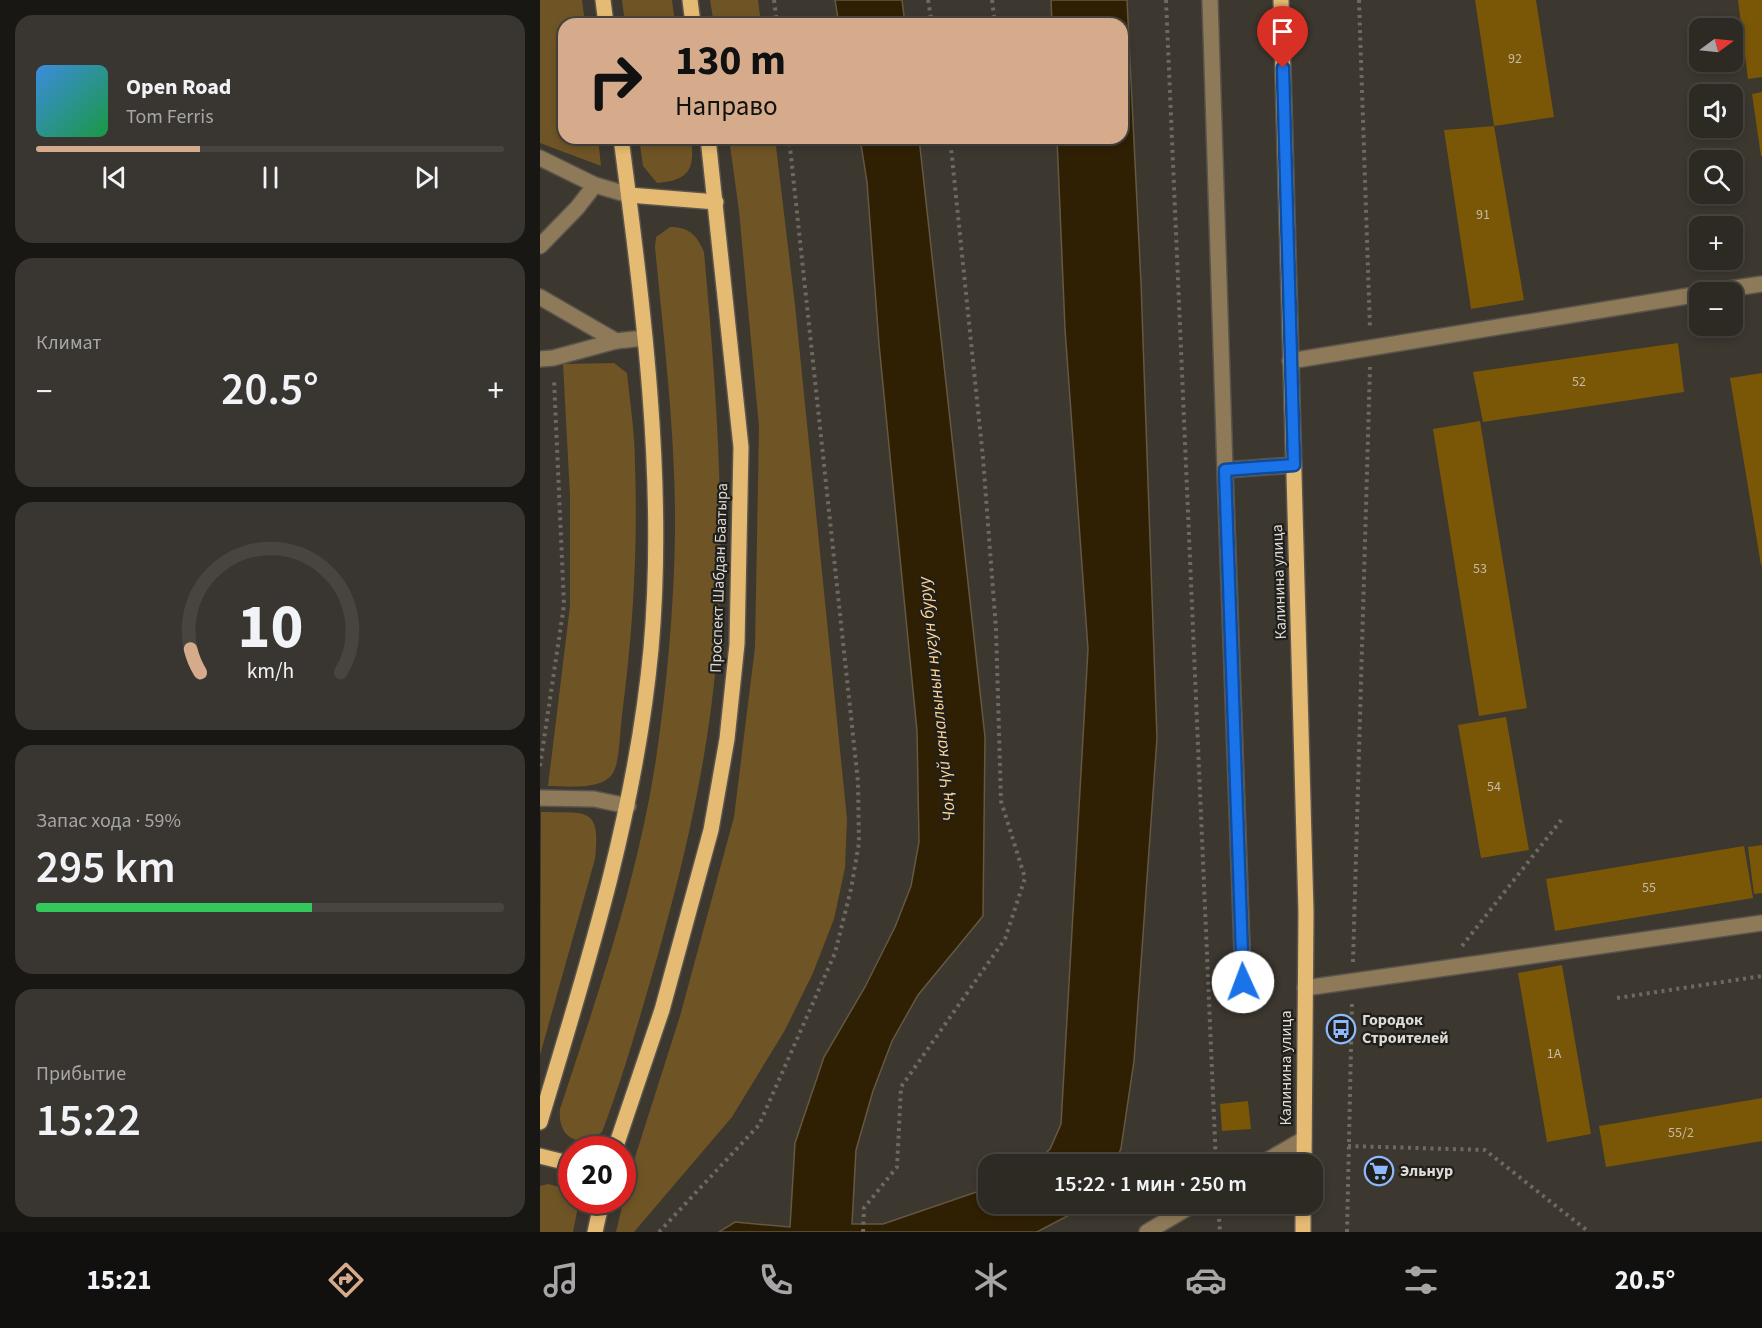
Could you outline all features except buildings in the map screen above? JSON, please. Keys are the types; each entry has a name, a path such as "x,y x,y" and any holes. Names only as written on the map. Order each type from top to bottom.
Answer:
{"main road":[{"path":"603,0 605,18"},
{"path":"690,0 692,18"},
{"name":"Калинина улица","path":"1281,0 1306,912 1304,1154"},
{"path":"540,1122 584,977 628,806 651,649 655,564 654,472 645,338 622,144"},
{"name":"Проспект Шабдан Баатыра","path":"619,1136 662,1010 711,830 727,739 736,656 741,538 741,447 709,144"},
{"path":"629,195 716,202"},
{"path":"540,1156 558,1160"},
{"path":"595,1232 599,1214"},
{"path":"1303,1214 1303,1232"}],"lane":[{"path":"1209,0 1244,1005"},
{"path":"540,158 595,184 629,195"},
{"path":"540,246 577,208 595,184"},
{"path":"1743,287 1762,284"},
{"path":"1290,361 1689,296"},
{"path":"540,297 616,341"},
{"path":"547,359 616,341 645,338"},
{"path":"1225,470 1294,465"},
{"path":"540,798 594,799 628,806"},
{"path":"1305,988 1762,924"},
{"path":"1279,1154 1304,1139"},
{"path":"1147,1232 1177,1214"}],"path":[{"path":"774,0 776,18"},
{"path":"928,0 931,18"},
{"path":"992,0 994,18"},
{"path":"1166,0 1216,1154"},
{"path":"1347,1232 1370,347 1359,0"},
{"path":"660,1232 759,1125 835,953 851,889 859,843 858,782 790,144"},
{"path":"863,1232 864,1208 897,1167 901,1087 1005,939 1025,878 1001,801 996,628 982,458 951,144"},
{"path":"540,766 564,605 547,359"},
{"path":"1460,949 1562,819"},
{"path":"1353,957 1365,956"},
{"path":"1617,998 1762,976"},
{"path":"1348,1146 1485,1150 1589,1232"},
{"path":"1219,1214 1220,1232"}],"shaded area":[{"path":"540,0 582,0 584,18 558,18 558,144 599,144 601,166 540,143"},
{"path":"622,0 672,0 674,18 624,18"},
{"path":"710,0 758,0 760,18 713,18"},
{"path":"640,144 692,144 691,165 683,176 677,179 657,183 643,166"},
{"path":"730,144 776,144 795,305 847,819 845,868 834,919 813,973 785,1030 732,1117 634,1232 616,1232 620,1214 636,1214 636,1154 680,1016 734,817 755,647 759,427 739,211"},
{"path":"670,227 687,230 692,233 704,252 716,402 720,501 720,601 717,651 702,768 686,845 657,958 631,1045 602,1132 596,1136 569,1136 562,1127 560,1109 616,936 639,848 656,759 667,674 673,589 675,496 656,237"},
{"path":"614,363 627,373 634,441 636,495 632,621 618,753 613,773 601,783 574,787 548,786 570,606 570,496 563,364"},
{"path":"541,812 570,812 588,816 596,829 596,842 595,859 540,1055"},
{"path":"548,1184 558,1186 558,1214 577,1214 573,1232 540,1232 540,1186"}],"water":[{"path":"835,0 902,0 904,18 838,18"},
{"path":"1051,0 1127,0 1128,18 1052,18"},
{"path":"1128,20 1141,283 1157,738 1134,1061 1119,1154 1045,1154 1050,1149 1061,1124 1088,649 1065,329 1057,144 1128,144"},
{"name":"Чоң Чүй каналынын нугун буруу","path":"861,144 920,144 985,737 983,916 918,995 892,1041 873,1091 856,1150 852,1224 883,1224 978,1191 978,1214 1071,1214 1037,1232 719,1232 735,1222 790,1227 795,1143 824,1057 865,987 895,927 911,886 919,842 917,731 879,344 867,182"}],"place":[{"name":"Городок Строителей","path":"1341,1029"},
{"name":"Эльнур","path":"1379,1171"}],"route":[{"path":"1243,982 1225,470 1294,465 1283,68"}]}
